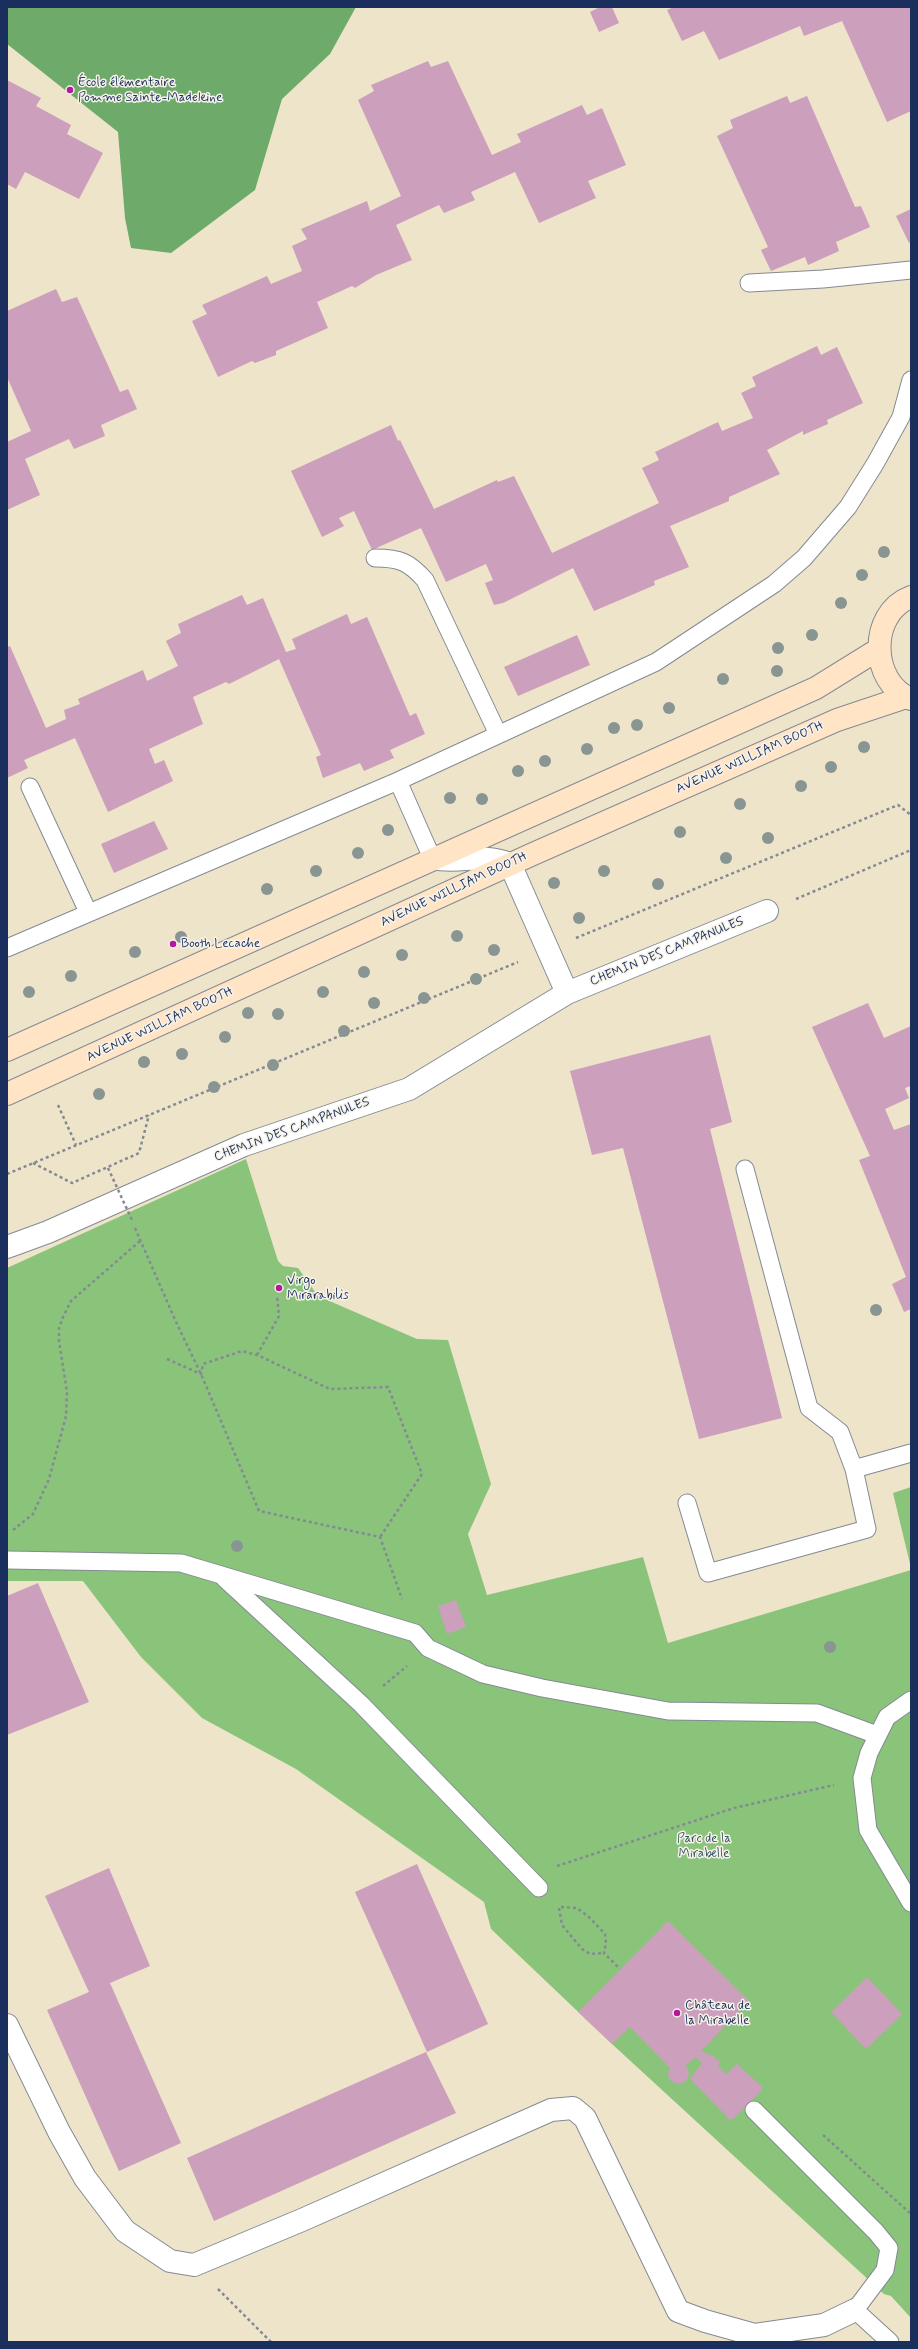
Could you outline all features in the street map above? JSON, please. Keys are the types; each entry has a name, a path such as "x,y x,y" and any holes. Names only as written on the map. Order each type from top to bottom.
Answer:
{"street":[{"path":"908,698 891,684 882,668 879,649 882,629 892,611 910,596"},
{"path":"7,1050 432,858 603,785 816,688 879,649"},
{"name":"AVENUE WILLIAM BOOTH","path":"7,1094 510,864 837,720 908,698"},
{"path":"432,858 444,860 474,857 495,858 510,864 567,993"},
{"name":"CHEMIN DES CAMPANULES","path":"7,1247 48,1232 244,1144 409,1089 567,993 767,911"},
{"path":"7,2025 59,2132 85,2178 126,2231 170,2261 194,2265 302,2220 551,2110 573,2108 585,2118 678,2311 755,2334 824,2325 855,2310"}],"lane":[{"path":"749,282 823,279 911,270"},
{"path":"7,948 88,912 398,781 656,662 774,584 804,558 848,507 901,417 911,380"},
{"path":"375,558 388,558 411,565 425,580 498,734"},
{"path":"398,781 432,858"},
{"path":"30,787 88,912"},
{"path":"686,1503 708,1573 867,1529 854,1469 840,1432 809,1408 744,1169"},
{"path":"854,1469 911,1453"},
{"path":"7,1560 180,1563 415,1634 428,1648 483,1674 542,1688 668,1711 817,1713 877,1735"},
{"path":"222,1576 361,1704 540,1888"},
{"path":"911,1700 887,1717 869,1753 862,1778 868,1830 911,1903"},
{"path":"754,2110 876,2232 889,2248 886,2270 855,2310 890,2342"}],"path":[{"path":"7,1174 898,805 911,815"},
{"path":"767,911 911,850"},
{"path":"62,1114 76,1145"},
{"path":"33,1163 72,1183 108,1168 139,1153 149,1114"},
{"path":"108,1168 201,1374 259,1511 380,1538"},
{"path":"7,1535 33,1514 50,1479 58,1448 66,1416 67,1392 59,1341 59,1328 63,1317 71,1301 140,1241"},
{"path":"257,1355 278,1316 277,1296"},
{"path":"201,1374 203,1364 242,1351 257,1355 330,1389 388,1387 422,1474 380,1538"},
{"path":"166,1359 201,1374"},
{"path":"380,1538 415,1634"},
{"path":"361,1704 428,1648"},
{"path":"528,1875 734,1808 862,1778"},
{"path":"559,1906 562,1925 582,1949 590,1954 604,1953"},
{"path":"590,1918 605,1934 606,1943 604,1953"},
{"path":"604,1953 620,1970"},
{"path":"194,2265 271,2342"}],"green space":[{"path":"7,7 356,7 330,54 282,99 255,190 171,253 131,248 125,218 118,132 7,44"},
{"name":"Parc de la Mirabelle","path":"246,1159 278,1261 283,1266 298,1268 318,1296 417,1339 448,1340 491,1484 468,1534 487,1595 643,1557 668,1643 911,1570 911,2318 891,2296 884,2294 612,2044 491,1929 484,1902 296,1769 202,1718 141,1657 83,1581 7,1581 7,1268"},
{"path":"911,1487 911,1568 893,1493"}],"building":[{"path":"600,7 612,7 619,23 599,32 590,12"},
{"path":"674,7 911,7 911,111 887,122 842,21 804,36 800,26 719,60 704,31 682,41 667,10"},
{"path":"428,61 431,67 448,61 492,155 521,142 517,134 582,105 587,115 602,108 626,165 588,181 596,198 539,223 515,172 471,192 475,200 444,213 439,205 396,225 412,260 376,275 355,288 352,286 317,302 328,328 276,351 276,355 255,363 252,361 218,377 192,321 207,314 202,305 267,276 271,284 302,271 292,246 307,239 301,229 367,201 370,211 401,196 358,100 374,91 371,85"},
{"path":"7,80 41,98 36,106 71,125 67,134 103,153 79,199 25,172 16,189 7,184"},
{"path":"787,96 790,103 807,96 855,207 861,206 870,227 836,242 839,251 808,265 805,257 771,271 761,250 768,247 717,136 733,128 730,120"},
{"path":"911,209 911,242 909,243 896,216"},
{"path":"56,289 62,302 77,297 120,392 128,389 137,409 101,425 105,436 74,449 69,439 25,459 40,495 7,510 7,442 31,431 7,377 7,311"},
{"path":"817,346 821,355 837,347 863,403 827,420 828,424 803,435 803,431 767,450 780,474 729,497 729,501 670,526 689,567 654,581 655,585 594,611 573,568 503,603 494,605 485,583 493,580 486,564 446,582 421,528 372,550 354,511 339,518 344,526 322,537 291,471 391,425 434,509 497,480 498,482 514,476 552,553 659,503 642,468 659,460 655,452 718,422 722,431 753,418 741,393 756,386 752,377"},
{"path":"242,595 247,605 263,598 286,652 296,649 292,639 347,614 351,624 367,617 410,716 416,713 425,734 390,750 394,758 364,771 360,763 323,778 316,757 321,755 279,659 229,684 226,682 193,697 203,724 149,749 155,764 164,760 173,781 108,812 75,738 24,760 28,768 7,778 7,647 10,646 46,728 66,719 64,710 80,704 78,699 143,670 147,681 178,666 166,641 181,633 178,624"},
{"path":"577,635 590,665 518,696 504,667"},
{"path":"154,821 168,849 114,873 101,844"},
{"path":"868,1003 884,1038 911,1026 911,1086 905,1088 909,1098 885,1109 894,1130 911,1124 911,1309 904,1312 892,1284 906,1277 859,1160 870,1156 812,1027"},
{"path":"710,1035 732,1122 710,1129 782,1418 699,1439 623,1148 592,1155 570,1071"},
{"path":"38,1583 89,1702 7,1735 7,1596"},
{"path":"456,1600 466,1627 447,1634 438,1606"},
{"path":"417,1864 488,2024 427,2052 355,1892"},
{"path":"109,1868 150,1966 110,1983 181,2143 119,2171 47,2010 89,1992 45,1896"},
{"path":"668,1921 749,2001 701,2051 713,2056 720,2062 718,2066 726,2074 737,2064 762,2087 761,2091 733,2119 729,2119 692,2081 691,2078 702,2063 695,2057 685,2066 688,2069 689,2076 685,2082 679,2084 672,2082 669,2079 668,2072 670,2068 630,2027 612,2044 578,2012"},
{"path":"867,1977 902,2014 866,2049 831,2012"},
{"path":"426,2052 456,2113 214,2221 187,2158"}],"place":[{"name":"École élémentaire Pomme Sainte-Madeleine","path":"70,90"},
{"name":"Booth Lecache","path":"173,944"},
{"name":"Virgo Mirarabilis","path":"279,1288"},
{"name":"Château de la Mirabelle","path":"677,2013"}]}
